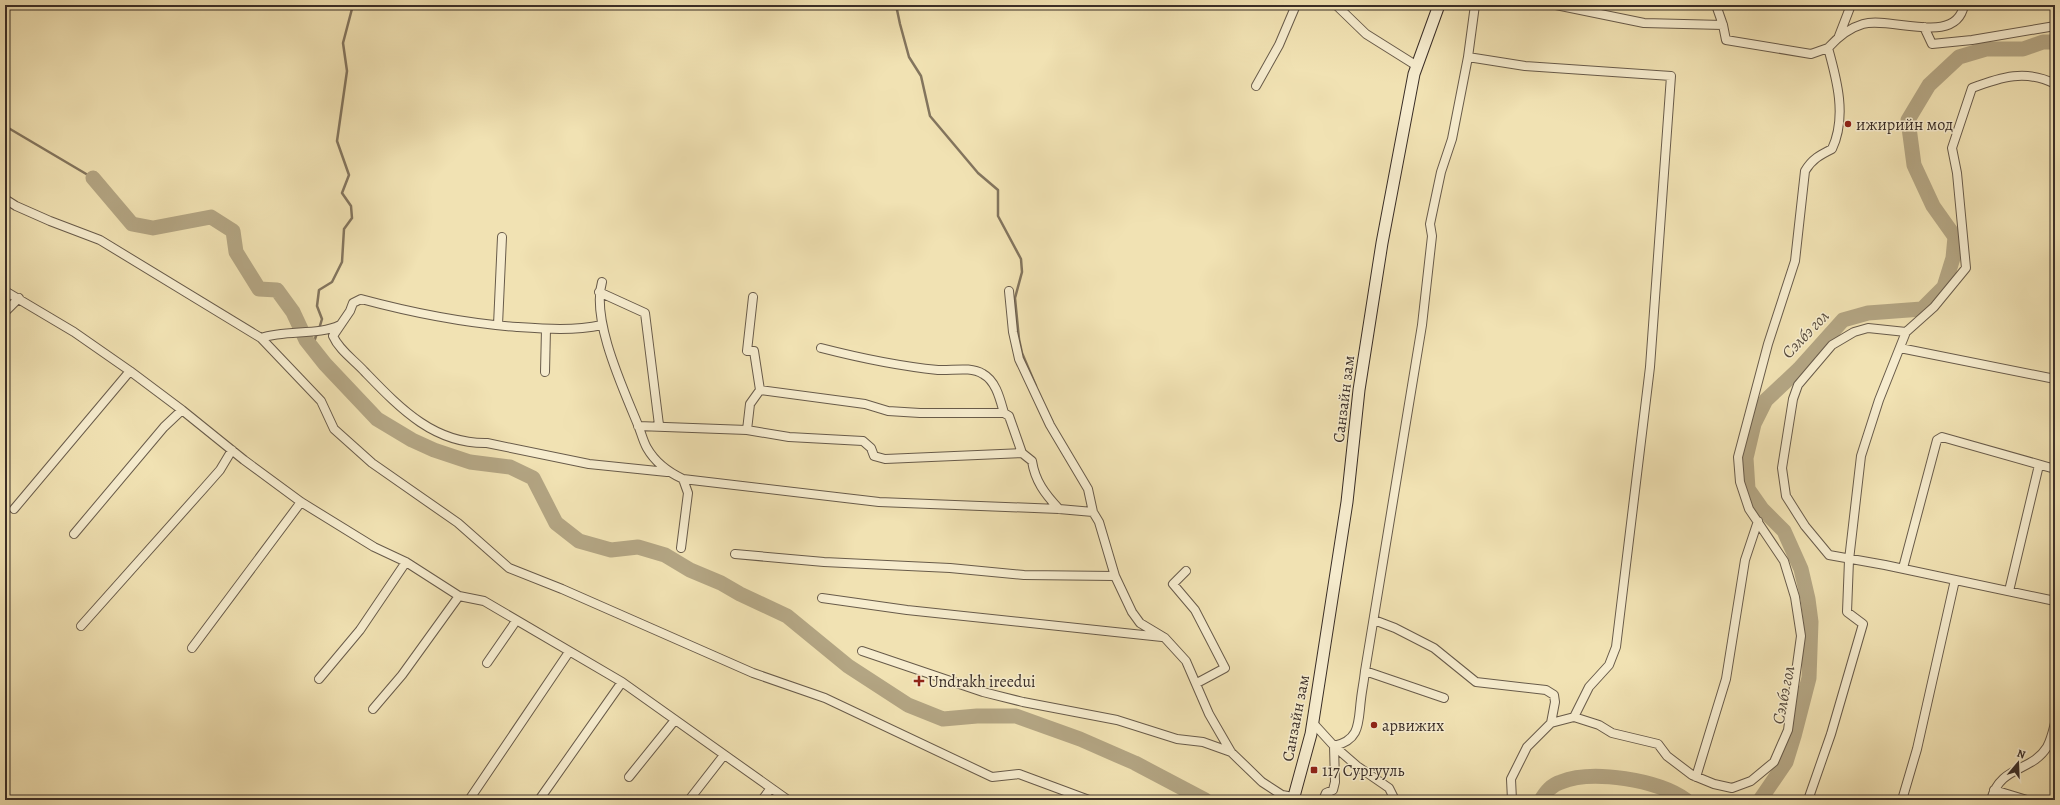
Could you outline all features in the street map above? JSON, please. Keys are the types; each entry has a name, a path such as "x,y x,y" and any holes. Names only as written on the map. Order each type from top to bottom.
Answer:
{"main road":[{"name":"Санзайн зам","path":"1293,799 1313,724 1347,502 1359,390 1382,243 1414,74 1439,5"}],"street":[{"path":"1256,86 1279,45 1296,5"},
{"path":"1336,5 1366,34 1417,66"},
{"path":"1334,746 1344,744 1351,738 1360,724 1365,671 1422,325 1432,236 1430,224 1441,172 1452,139 1468,57 1475,5"},
{"path":"1556,5 1644,23 1723,25"},
{"path":"1716,5 1723,25 1726,40 1811,54 1828,48 1839,36 1863,24 1887,23 1924,27 1947,27 1955,22 1962,13 1964,5"},
{"path":"1839,36 1851,5"},
{"path":"1924,27 1932,44 1972,40 2055,26"},
{"path":"1512,800 1511,779 1527,747 1551,723 1574,717 1599,725 1612,733 1658,744 1667,756 1696,777 1714,784 1732,788 1751,781 1774,762 1788,730 1802,636 1795,596 1784,561 1749,509 1740,482 1738,457 1768,344 1795,260 1805,171 1810,162 1819,155 1832,149 1837,138 1839,94 1836,76 1828,48"},
{"path":"1468,57 1524,66 1671,76 1650,367 1616,647 1609,665 1589,687 1574,717"},
{"path":"1808,800 1831,734 1863,624 1847,612 1849,560 1860,456 1879,400 1906,332 1934,307 1966,268 1957,173 1952,148 1972,88 2002,77 2039,77 2055,84"},
{"path":"5,199 16,206 50,221 100,240 261,338 321,401 334,429 372,463 458,523 509,568 562,589 753,673 825,698 992,777 1019,774 1089,800"},
{"path":"498,325 502,237"},
{"path":"602,282 599,292 602,325 622,390 647,448 667,472"},
{"path":"5,290 74,332 130,371 301,502 374,547 406,562 459,596 484,601 622,682 788,800"},
{"path":"1009,291 1013,332 1020,359 1050,425 1088,489 1093,512 1099,522 1115,576 1132,612 1140,623 1165,638 1186,662 1210,714 1231,752 1262,782 1282,795 1293,799"},
{"path":"599,292 645,313 659,425"},
{"path":"747,430 750,404 760,390 754,351 747,351 753,297"},
{"path":"5,312 19,298"},
{"path":"602,325 546,329 498,325 444,319 361,299 353,303 350,311 333,336 336,341 402,410 436,433 475,443 487,443 589,464 667,472 683,479 879,502 1059,509 1093,512"},
{"path":"261,338 302,331 330,330 341,324"},
{"path":"1906,332 1868,328 1854,332 1832,345 1808,371 1798,385 1793,400 1782,468 1786,496 1805,526 1829,555 1849,560 1903,568 2055,601"},
{"path":"545,372 546,329"},
{"path":"821,348 875,362 939,370 973,370 986,376 998,392 1004,413"},
{"path":"1900,348 2055,379"},
{"path":"14,509 130,371"},
{"path":"760,390 865,404 888,411 920,414 1004,413 1009,416 1022,453 1032,461 1033,471 1042,490 1059,509"},
{"path":"74,534 164,427 182,410"},
{"path":"638,426 659,425 747,430 789,437 863,441 871,448 874,456 878,458 1022,453"},
{"path":"1903,568 1937,440 1942,437 2055,469"},
{"path":"81,626 220,470 232,450"},
{"path":"2009,591 2039,465"},
{"path":"681,548 688,493 683,479"},
{"path":"192,648 301,502"},
{"path":"1696,777 1724,687 1745,560 1758,521"},
{"path":"735,554 824,562 950,568 1024,575 1115,576"},
{"path":"319,680 360,630 406,562"},
{"path":"1186,571 1173,584 1195,610 1226,668 1197,683"},
{"path":"1902,800 1917,749 1954,580"},
{"path":"373,709 402,675 459,596"},
{"path":"822,598 907,610 1165,638"},
{"path":"1374,620 1396,628 1434,648 1476,682 1546,690 1554,695 1555,702 1551,723"},
{"path":"487,663 516,621"},
{"path":"862,651 990,693 1023,702 1117,720 1177,739 1203,742 1231,752"},
{"path":"469,800 569,652"},
{"path":"1365,671 1444,698"},
{"path":"539,800 622,682"},
{"path":"629,777 675,720"},
{"path":"1991,800 1994,790 2004,776 2037,758 2046,748 2055,723"},
{"path":"1313,724 1334,746 1357,766 1388,788 1395,800"},
{"path":"1323,800 1326,794 1333,790 1335,782 1334,746"},
{"path":"689,800 724,754"},
{"path":"762,800 771,788"},
{"path":"1994,790 2027,800"}],"waterway":[{"path":"319,329 322,319 317,306 319,290 332,282 342,262 344,229 352,218 351,206 342,193 349,175 337,141 347,71 343,43 353,5"},
{"path":"896,5 909,57 921,76 930,116 978,173 998,190 998,216 1021,259 1022,272 1015,298 1019,339 1022,353 1036,386"},
{"name":"Сэлбэ гол","path":"1760,800 1786,762 1794,736 1809,678 1811,622 1808,599 1801,569 1784,531 1762,509 1748,489 1746,458 1754,424 1766,400 1799,369 1843,320 1868,313 1922,309 1944,287 1953,258 1955,237 1933,206 1914,165 1908,120 1929,85 1959,57 1986,49 2023,49 2043,42 2055,42"},
{"path":"5,126 93,178"},
{"path":"93,178 132,224 153,228 211,217 233,231 236,252 259,289 277,290 293,312 306,340 325,364 377,419 412,440 434,450 470,462 510,467 533,478 556,523 579,541 611,550 638,547 665,555 690,570 721,583 740,594 787,616 848,666 908,705 943,719 977,716 1016,716 1080,739 1135,763 1205,800"},
{"path":"312,348 317,333"},
{"name":"Сэлбэ гол","path":"1541,800 1549,789 1557,783 1574,778 1590,777 1607,777 1643,782 1674,793 1686,800"}],"place":[{"name":"ижирийн мод","path":"1848,124"},
{"name":"Undrakh ireedui","path":"919,681"},
{"name":"арвижих","path":"1374,725"},
{"name":"117 Сургууль","path":"1314,770"}]}
